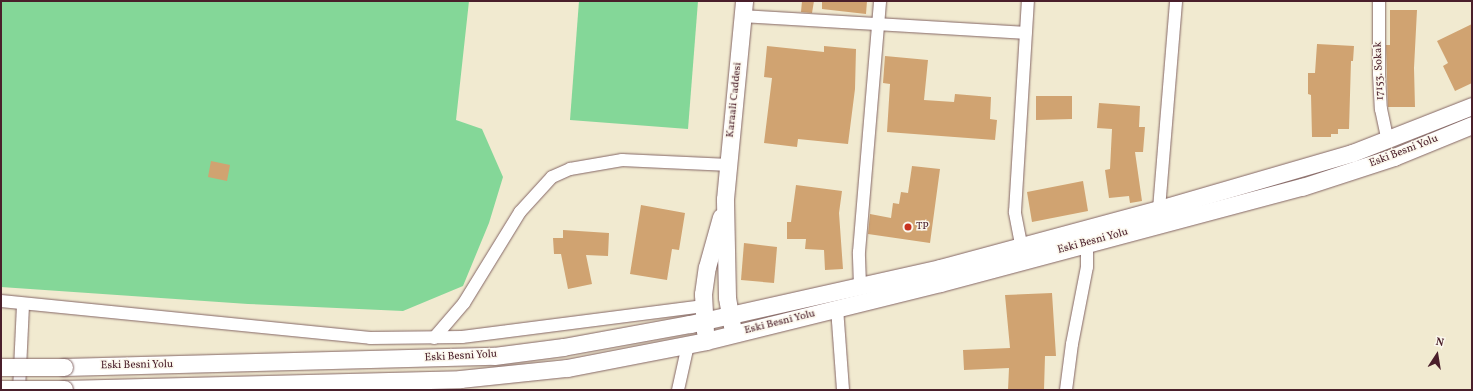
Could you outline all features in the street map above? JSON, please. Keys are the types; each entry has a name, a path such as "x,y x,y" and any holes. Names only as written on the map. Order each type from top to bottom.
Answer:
{"main road":[{"name":"Karaali Caddesi","path":"726,199 744,9"},
{"name":"Eski Besni Yolu","path":"1,367 64,367 494,356 563,347 704,314 731,314 940,268 1021,244 1159,209 1316,165 1388,140 1472,106"},
{"name":"Eski Besni Yolu","path":"1,389 64,389 496,377 567,368 706,341 1087,244 1339,176 1412,150 1472,125"},
{"path":"706,341 704,314 707,267 726,199"},
{"path":"726,199 728,297 734,334"}],"street":[{"path":"860,286 859,252 880,1"},
{"path":"1021,244 1015,212 1028,1"},
{"path":"1159,209 1176,1"},
{"name":"17153. Sokak","path":"1379,1 1378,74 1381,109 1388,140"},
{"path":"744,9 878,24 1025,33"},
{"path":"434,338 464,303 520,212 552,177 570,169 622,160 729,165"},
{"path":"1066,390 1072,344 1087,267 1087,244"},
{"path":"1,301 370,338 462,337 704,314"},
{"path":"19,390 23,304"},
{"path":"837,308 844,390"},
{"path":"678,390 688,344"}],"green space":[{"path":"1,1 469,1 456,120 482,129 503,177 489,223 463,286 403,311 248,304 1,287"},
{"path":"579,1 698,1 688,129 570,120"}],"building":[{"path":"802,1 814,1 812,13 801,12"},
{"path":"822,1 867,1 866,14 822,9"},
{"path":"1390,10 1417,10 1414,68 1415,107 1388,107 1386,45 1390,45"},
{"path":"1472,24 1472,83 1455,91 1443,66 1448,63 1437,41"},
{"path":"1317,44 1354,46 1353,61 1351,61 1349,129 1338,129 1338,134 1331,134 1331,137 1312,137 1311,95 1308,94 1308,73 1315,73"},
{"path":"767,46 824,52 824,46 856,49 855,89 848,144 798,139 797,147 764,143 772,78 764,77"},
{"path":"885,56 928,60 924,100 954,102 955,94 991,97 990,119 997,120 995,140 887,132 890,84 883,83"},
{"path":"1036,96 1072,96 1072,119 1036,120"},
{"path":"1099,103 1140,106 1139,127 1145,127 1143,152 1135,152 1142,201 1130,203 1129,196 1109,198 1105,170 1110,169 1112,129 1097,128"},
{"path":"211,161 230,165 227,181 208,177"},
{"path":"912,166 940,169 930,243 868,234 870,214 891,218 893,203 899,204 901,192 908,193"},
{"path":"1083,181 1088,211 1032,222 1027,192"},
{"path":"796,185 842,191 839,213 843,269 825,270 824,250 805,249 806,239 787,239 787,222 791,222"},
{"path":"641,205 685,213 679,250 672,249 667,280 630,274"},
{"path":"563,230 609,233 608,256 586,255 592,284 568,289 561,254 554,254 553,238 563,238"},
{"path":"744,243 777,247 774,283 741,280"},
{"path":"1052,293 1056,356 1045,356 1044,390 1008,390 1009,368 964,370 963,350 1010,348 1005,295"}],"place":[{"name":"TP","path":"908,227"}]}
